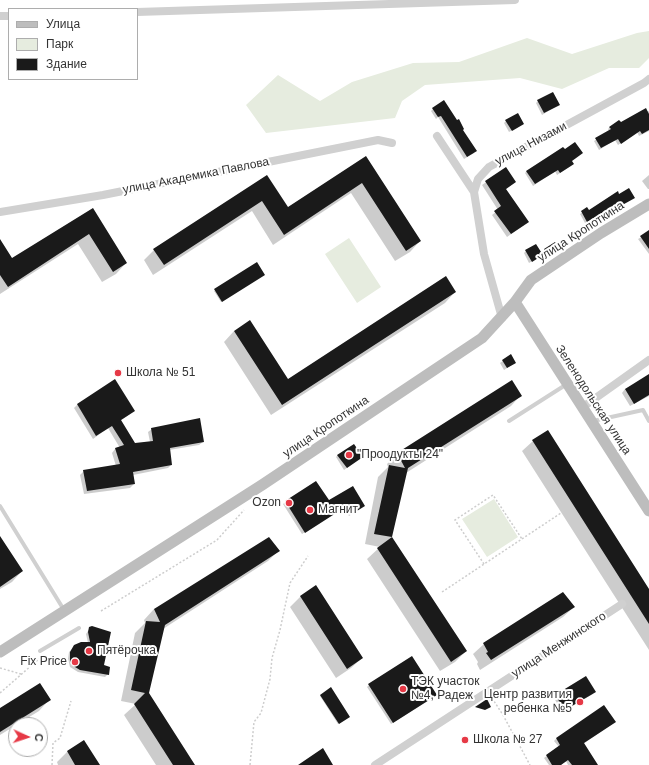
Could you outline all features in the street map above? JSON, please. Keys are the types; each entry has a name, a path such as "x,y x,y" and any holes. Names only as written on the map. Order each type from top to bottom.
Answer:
{"street":[{"path":"138,12 515,0"},
{"name":"улица Низами","path":"474,192 478,179 488,167 649,79"},
{"path":"437,136 474,192 484,254 502,318"},
{"name":"улица Академика Павлова","path":"0,212 103,195 378,140 392,143"},
{"name":"улица Кропоткина","path":"0,652 262,485 482,338 502,318 531,280 601,233 649,204"},
{"name":"Зеленодольская улица","path":"515,302 649,511"},
{"path":"583,407 649,360"},
{"name":"улица Менжинского","path":"375,765 622,604"}],"lane":[{"path":"509,421 567,384"},
{"path":"592,422 643,410 649,421"},
{"path":"0,506 64,610"},
{"path":"40,651 79,628"}],"path":[{"path":"484,564 455,520 493,495 522,539"},
{"path":"101,611 217,540 245,508"},
{"path":"442,592 564,511"},
{"path":"250,765 254,722 261,713 270,679 272,658 280,630 290,583 308,556"},
{"path":"0,693 43,656"},
{"path":"0,668 22,674"},
{"path":"488,692 503,715 530,765"},
{"path":"52,765 53,743 60,738 71,701"}],"green space":[{"path":"649,31 649,58 639,68 609,68 562,89 520,78 425,85 402,101 395,118 266,133 246,105 278,75 320,101 352,82 413,63 459,62 527,38 572,54 637,33"},
{"path":"349,238 381,287 357,303 325,254"},
{"path":"494,499 518,537 487,557 462,519"}],"building":[{"path":"553,92 560,105 544,113 537,100"},
{"path":"444,100 457,120 459,119 464,129 463,130 477,151 467,157 441,116 438,117 432,108"},
{"path":"646,108 649,114 649,130 642,134 640,131 621,144 618,139 601,148 595,138 611,129 609,127 619,120 621,122"},
{"path":"518,113 524,124 512,131 505,120"},
{"path":"575,142 583,153 572,161 574,164 560,173 558,170 535,184 526,171 563,147 565,149"},
{"path":"366,156 421,241 406,251 362,183 284,235 262,201 164,265 153,249 267,175 288,207"},
{"path":"506,167 516,182 506,189 529,222 511,234 494,211 501,206 485,181"},
{"path":"629,188 635,198 606,214 607,215 598,221 595,217 587,222 581,211 587,207 589,210 618,191 619,194"},
{"path":"93,208 127,263 113,272 89,234 8,287 0,275 0,239 12,258"},
{"path":"649,230 649,249 640,236"},
{"path":"555,242 560,251 549,257 544,249"},
{"path":"536,244 543,255 532,262 525,250"},
{"path":"257,262 265,275 222,302 214,289"},
{"path":"446,276 456,292 282,405 234,331 250,320 288,379"},
{"path":"511,354 516,363 507,368 502,360"},
{"path":"649,374 649,395 634,404 625,389"},
{"path":"115,379 135,411 121,420 135,443 153,441 151,428 200,418 204,442 170,448 172,465 133,472 135,484 87,491 83,470 120,464 115,448 124,445 112,426 96,436 77,404"},
{"path":"512,380 522,396 408,468 392,537 374,534 389,465 405,468 397,453"},
{"path":"548,430 649,589 649,624 532,440"},
{"path":"354,444 363,457 347,468 337,455"},
{"path":"316,481 329,500 353,486 365,506 352,514 347,506 305,533 285,501"},
{"path":"0,536 23,571 0,587"},
{"path":"269,537 280,551 165,625 149,693 195,765 173,765 134,704 145,693 131,690 146,621 160,622 154,609"},
{"path":"392,537 467,651 451,662 377,548"},
{"path":"316,585 363,658 347,669 300,596"},
{"path":"563,592 575,607 491,660 486,653 488,652 483,643"},
{"name":"Пятёрочка","path":"92,626 111,632 104,665 110,667 109,675 80,670 70,661 70,652 74,645 81,642 90,642 88,632 89,627"},
{"name":"ТЭК участок №4, Радеж","path":"412,656 437,695 393,723 368,684"},
{"path":"586,676 596,692 565,710 555,695"},
{"path":"40,683 51,700 24,717 8,717 8,727 0,732 0,708"},
{"path":"331,687 350,717 339,724 320,695"},
{"path":"487,699 491,707 485,710 475,707"},
{"path":"604,705 616,722 584,743 598,765 572,765 568,760 561,765 552,765 546,755 560,745 556,738"},
{"path":"84,740 100,765 75,765 67,751"},
{"path":"323,748 333,765 298,765"}],"place":[{"name":"Школа № 51","path":"118,373"},
{"name":"\"Проодукты 24\"","path":"349,455"},
{"name":"Ozon","path":"289,503"},
{"name":"Магнит","path":"310,510"},
{"name":"Пятёрочка","path":"89,651"},
{"name":"Fix Price","path":"75,662"},
{"name":"ТЭК участок №4, Радеж","path":"403,689"},
{"name":"Центр развития ребенка №5","path":"580,702"},
{"name":"Школа № 27","path":"465,740"}]}
